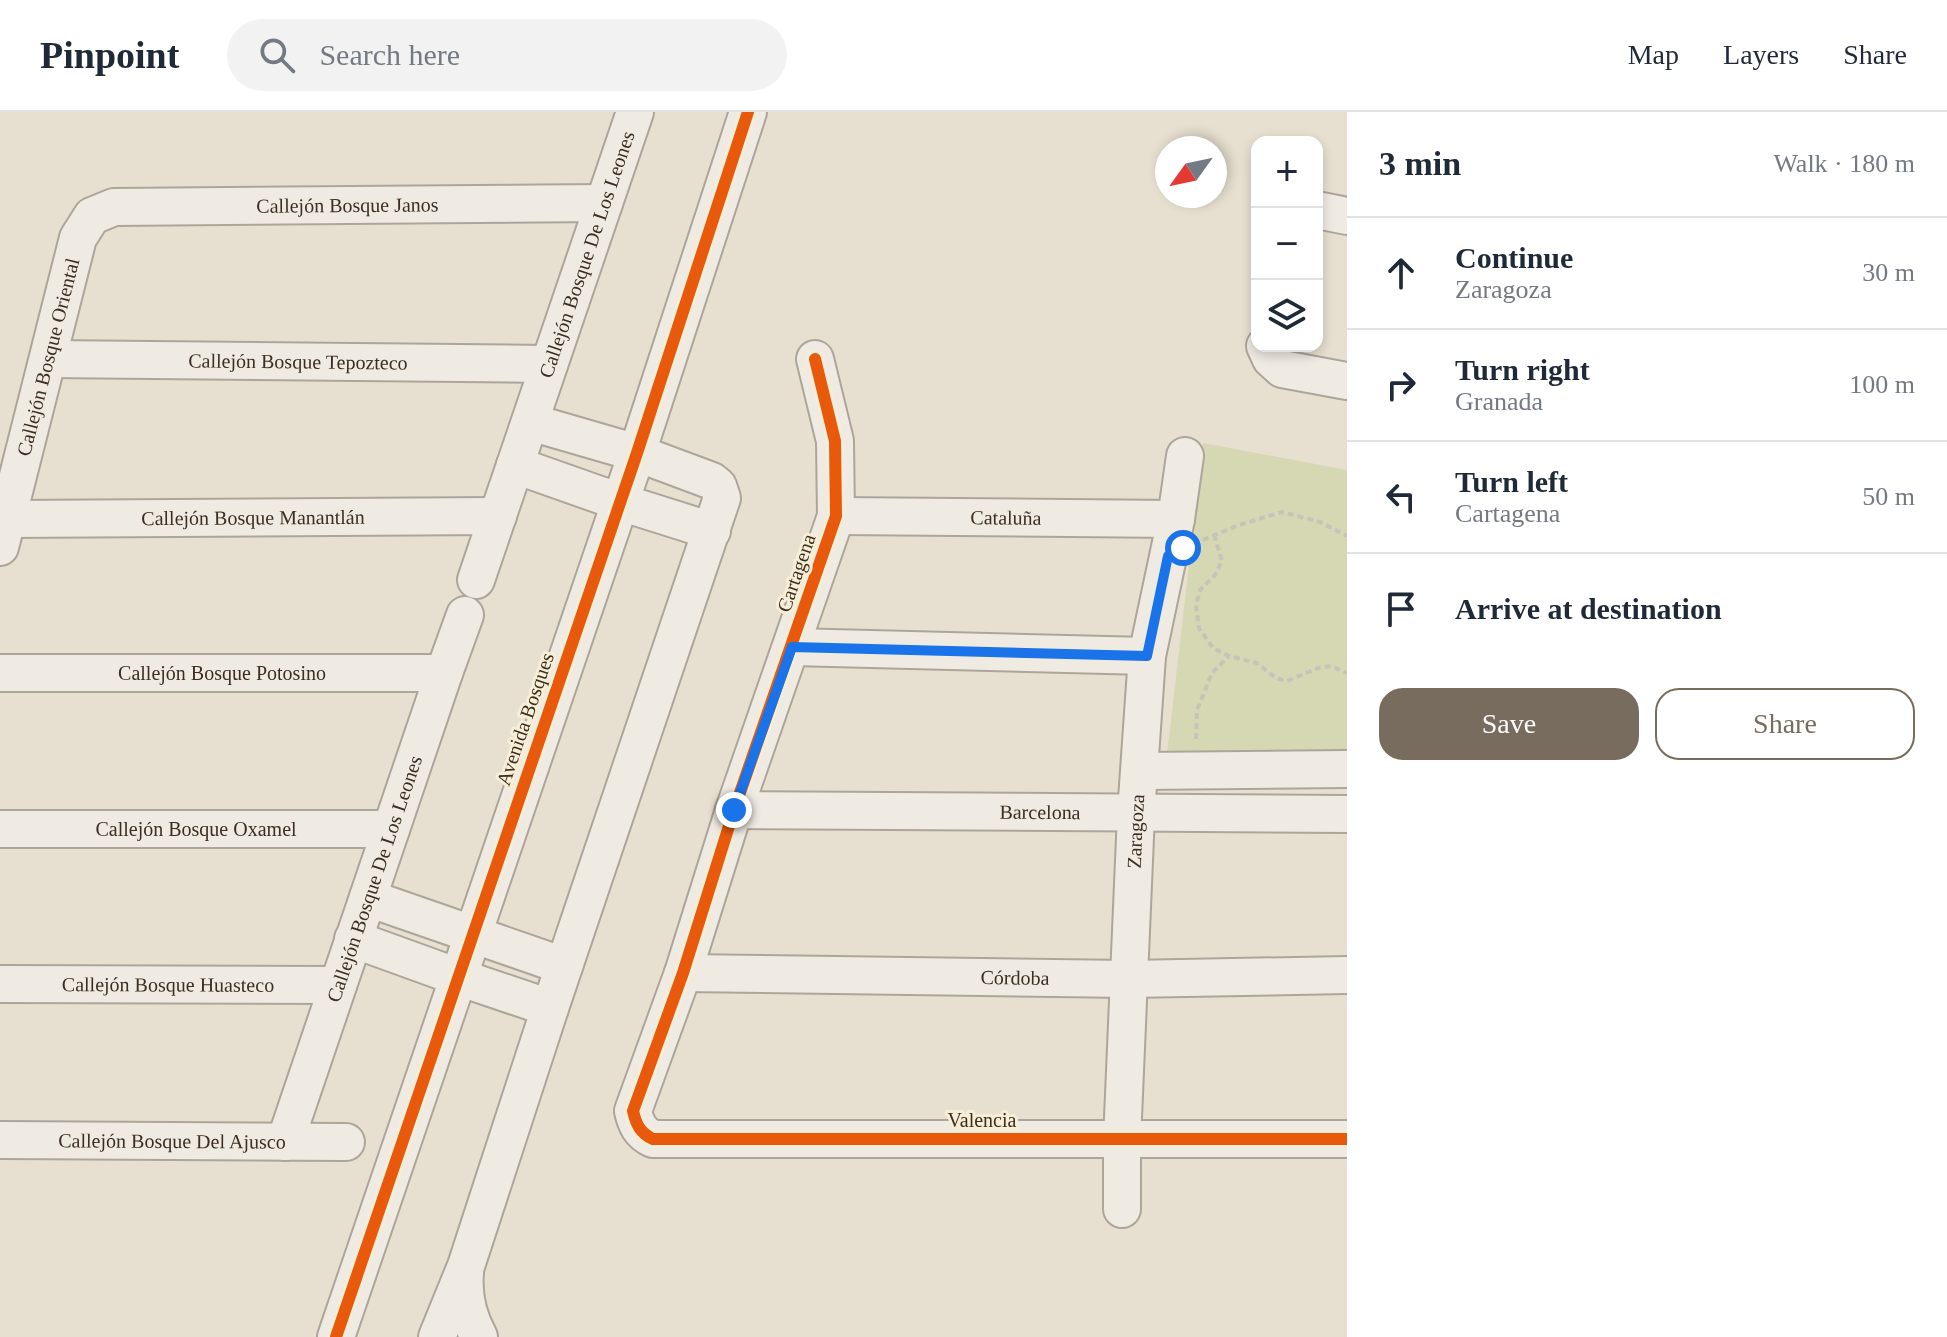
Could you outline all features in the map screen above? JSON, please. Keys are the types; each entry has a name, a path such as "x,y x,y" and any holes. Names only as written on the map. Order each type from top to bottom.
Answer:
{"street":[{"name":"Callejón Bosque De Los Leones","path":"476,580 635,112"},
{"name":"Avenida Bosques","path":"336,1337 637,453 748,112"},
{"name":"Callejón Bosque Janos","path":"92,216 114,207 604,203"},
{"path":"1323,211 1347,216"},
{"name":"Callejón Bosque Oriental","path":"4,533 78,238 92,216"},
{"path":"1268,352 1282,369 1347,381"},
{"name":"Callejón Bosque Tepozteco","path":"48,359 549,364"},
{"name":"Cartagena","path":"633,1111 683,973 734,810 836,516 835,441 815,359"},
{"path":"437,1337 466,1266 717,514 718,486 712,481 637,453 530,422"},
{"name":"Zaragoza","path":"1122,1209 1122,1141 1136,814 1147,656 1176,519 1185,456"},
{"path":"515,465 620,502 717,514"},
{"name":"Callejón Bosque Manantlán","path":"4,533 498,516"},
{"name":"Cataluña","path":"836,516 1176,519"},
{"name":"Callejón Bosque De Los Leones","path":"285,1142 465,615"},
{"path":"792,647 1147,656"},
{"name":"Callejón Bosque Potosino","path":"0,673 444,673"},
{"path":"1312,768 1330,814"},
{"path":"1140,771 1347,769"},
{"name":"Barcelona","path":"734,810 1330,814"},
{"name":"Callejón Bosque Oxamel","path":"0,829 391,829"},
{"path":"368,898 564,966"},
{"path":"353,939 550,1008"},
{"name":"Córdoba","path":"683,973 1129,979 1347,975"},
{"name":"Callejón Bosque Huasteco","path":"0,984 338,985"},
{"name":"Valencia","path":"633,1111 639,1129 653,1139 1347,1139"},
{"name":"Callejón Bosque Del Ajusco","path":"0,1140 346,1142"},
{"path":"466,1266 465,1301 479,1337"}],"path":[{"path":"1168,556 1239,525 1282,512 1320,522 1347,536"},
{"path":"1214,535 1222,561 1215,575 1200,590 1196,605 1199,628 1213,648 1229,656 1257,663 1276,678 1287,681 1331,666 1347,673"},
{"path":"1200,770 1195,731 1197,710 1212,673 1229,656"}],"green space":[{"path":"1203,443 1347,470 1347,757 1167,755"}],"cycle path":[{"path":"336,1337 637,453 748,112"},
{"path":"815,359 835,441 836,516 734,810 683,973 633,1111 639,1128 653,1139 1347,1139"}],"route":[{"path":"734,810 792,647 1147,656 1168,556 1183,548"}]}
